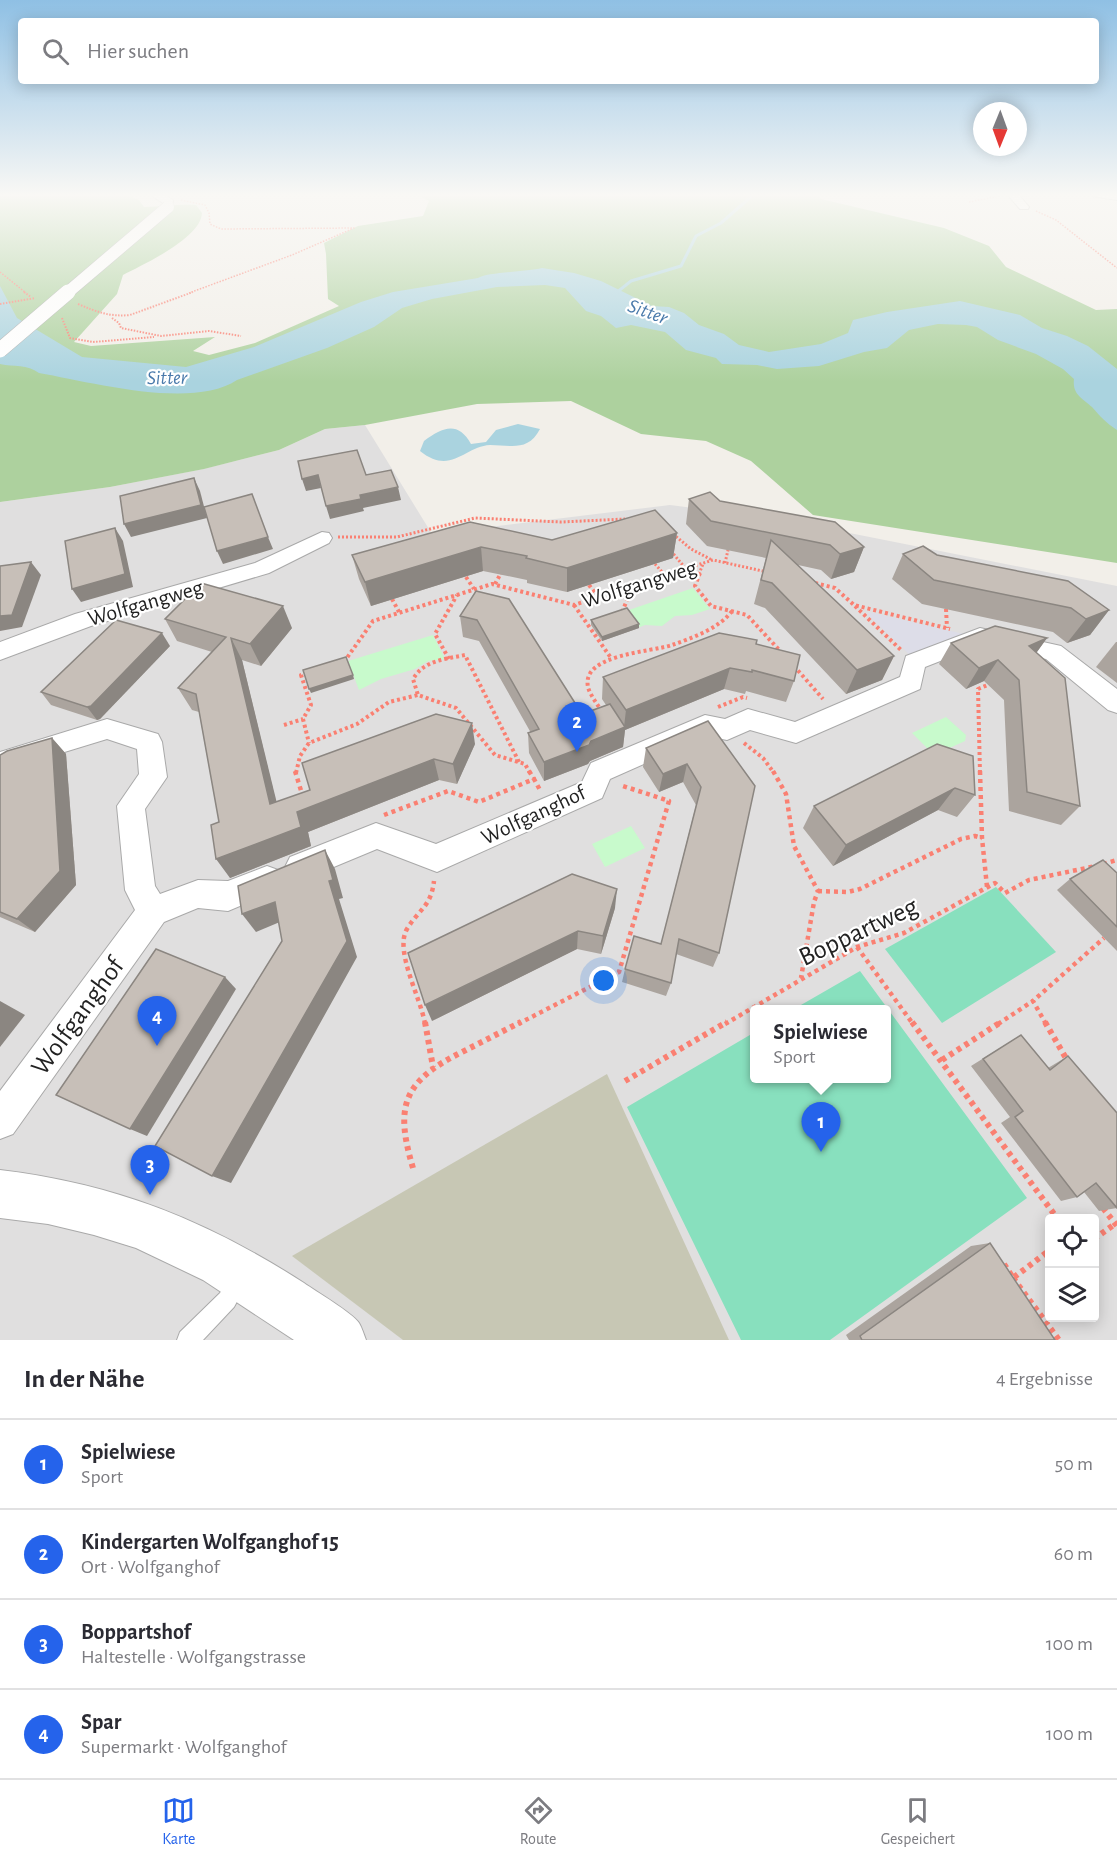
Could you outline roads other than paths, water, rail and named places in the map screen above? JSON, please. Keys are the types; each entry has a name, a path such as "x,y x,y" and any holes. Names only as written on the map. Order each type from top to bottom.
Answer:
{"street":[{"path":"0,350 108,257"},
{"name":"Wolfgangweg","path":"0,651 83,620 262,568 322,538"},
{"name":"Wolfganghof","path":"0,1121 153,911 198,894 228,896 376,836 437,858 592,790 600,771 705,725 727,730 748,719 796,733 911,682 914,662 980,636 1053,652 1117,703"},
{"path":"0,766 14,757 107,729 149,742 153,777 131,806 140,891 153,911"},
{"path":"0,1194 41,1197 103,1211 165,1234 285,1299 339,1340"}],"lane":[{"path":"188,1340 227,1300 242,1274"}],"water":[{"name":"Sitter","path":"542,268 574,273 601,281 652,306 669,307 684,313 699,325 724,334 739,345 769,352 821,344 848,333 853,320 887,312 960,301 1020,315 1042,328 1088,346 1117,369 1117,430 1079,396 1075,389 1074,379 1063,369 1036,354 998,340 977,327 938,324 909,330 887,348 864,352 819,366 777,369 757,365 722,364 716,358 686,350 665,332 631,325 616,328 601,316 586,311 565,288 545,285 497,287 432,299 402,308 374,327 327,348 218,389 194,393 141,391 113,387 39,373 25,367 0,364 0,286 17,318 82,357 186,367 254,347 361,302 393,292 478,278 489,274"},
{"path":"518,424 540,429 530,441 524,444 518,446 490,445 449,460 440,461 420,451 424,441 444,430 455,429 461,432 471,444 486,442 496,430"}],"waterway":[{"path":"616,293 631,281 681,266 686,257"},
{"path":"614,295 618,292"}],"place":[{"name":"Kindergarten Wolfganghof 15","path":"577,752"},
{"name":"Spar","path":"157,1046"},
{"name":"Spielwiese","path":"821,1152"},
{"name":"Boppartshof","path":"150,1195"}]}
